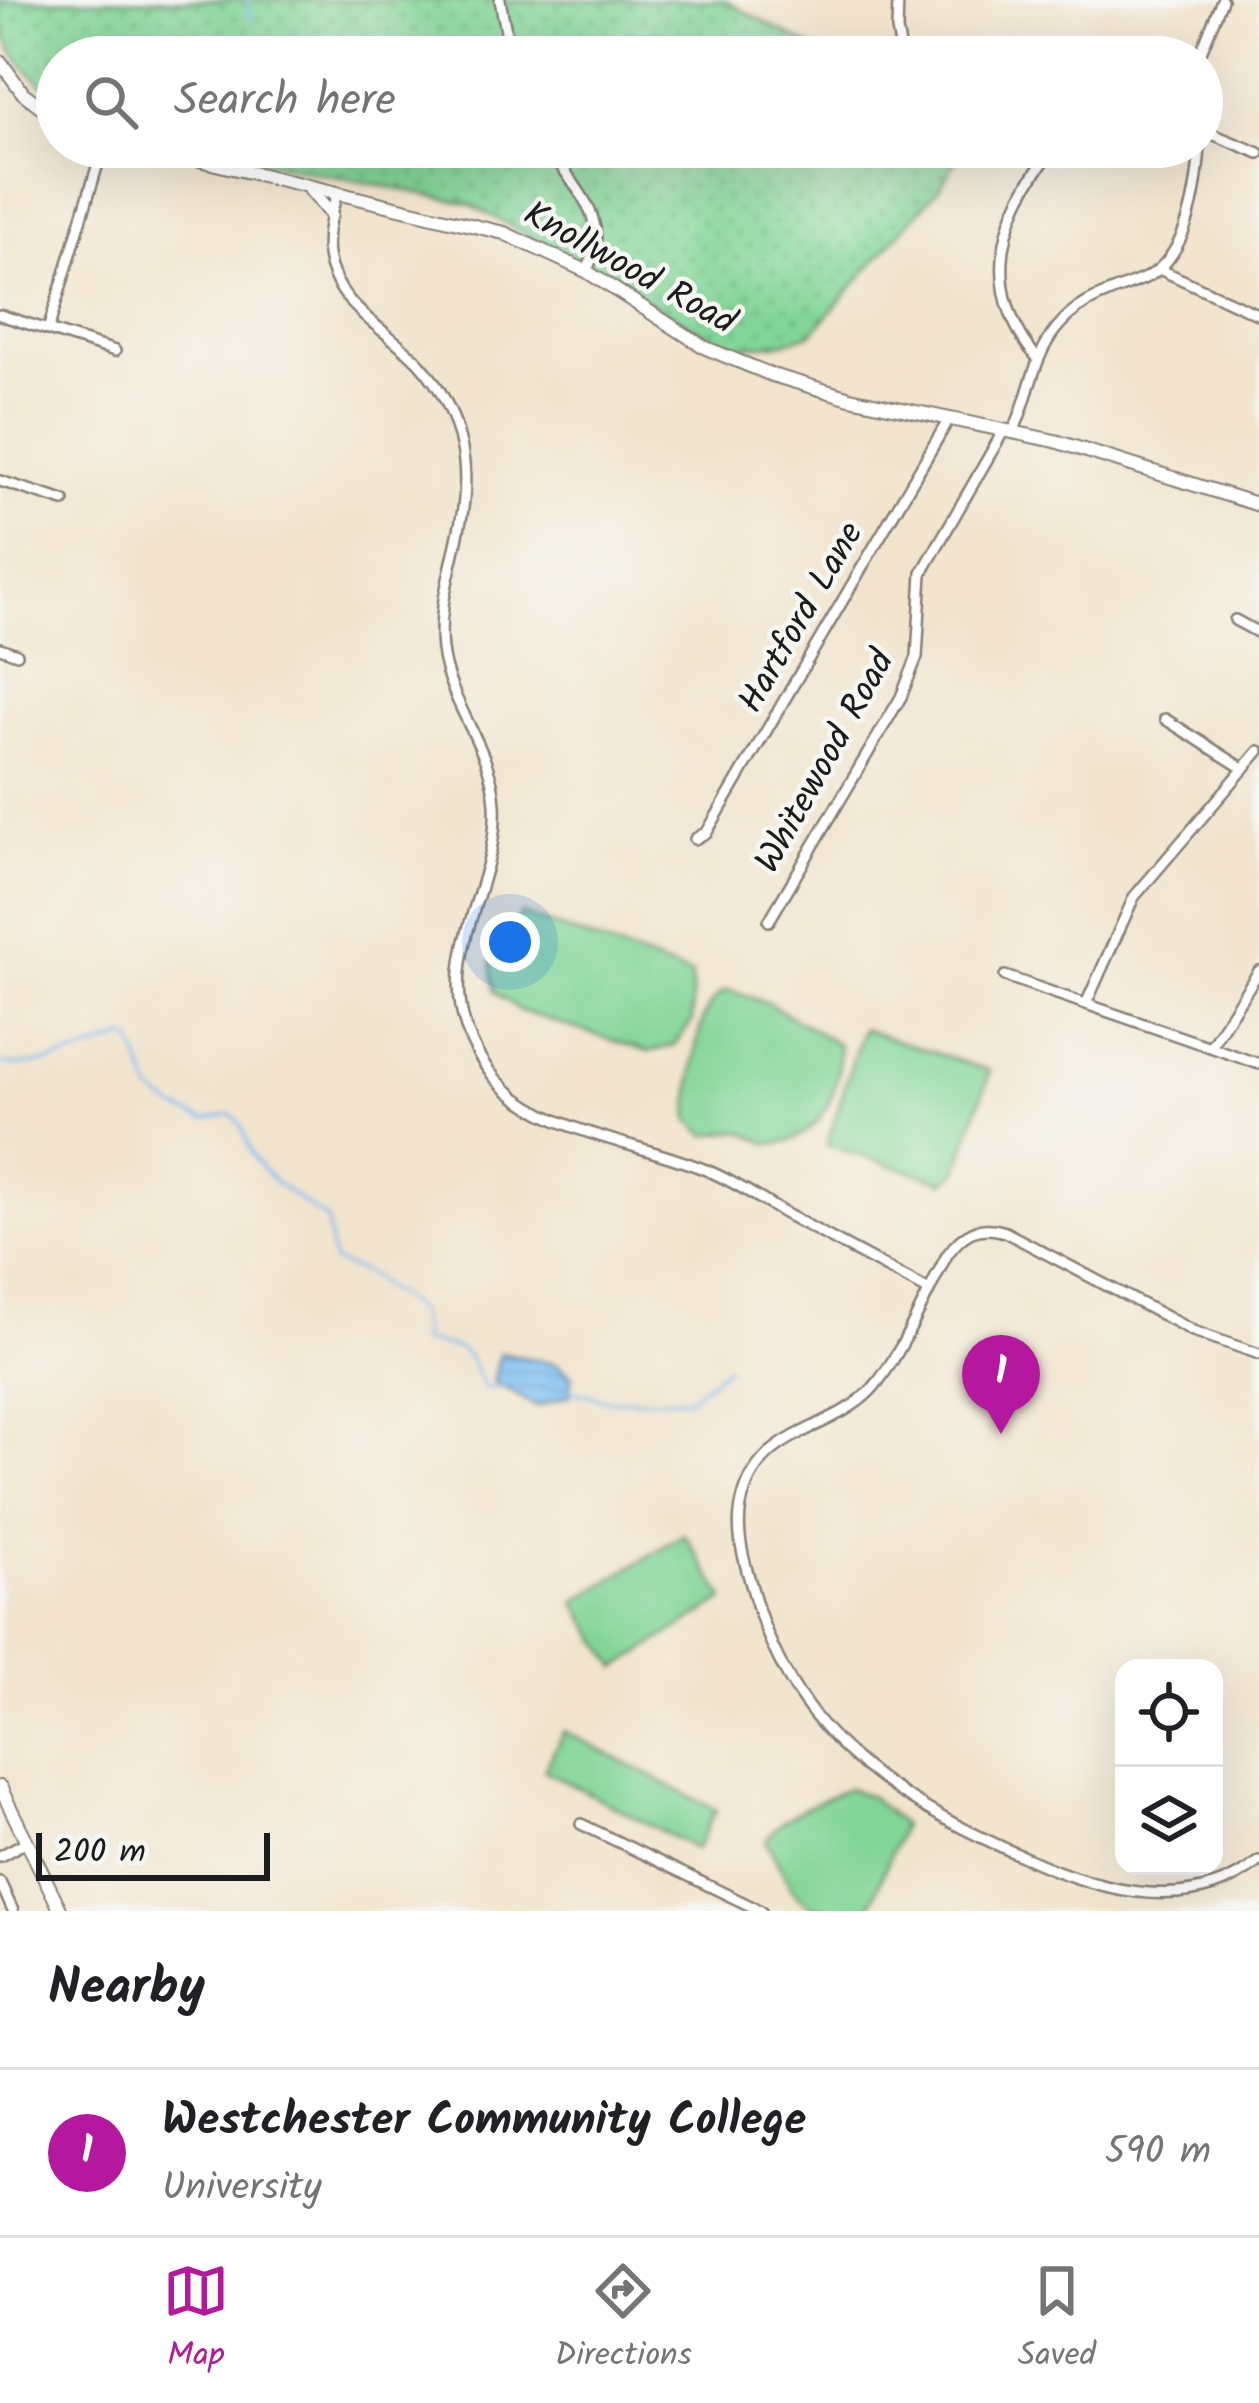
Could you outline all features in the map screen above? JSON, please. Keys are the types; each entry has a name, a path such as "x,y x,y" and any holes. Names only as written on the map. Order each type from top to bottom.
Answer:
{"main road":[{"path":"0,61 23,94 36,104"},
{"name":"Knollwood Road","path":"232,168 504,233 586,272 689,338 735,361 807,387 1008,431 1174,475 1259,505"},
{"path":"306,186 331,214"},
{"path":"0,1787 61,1911"}],"street":[{"path":"500,0 507,36"},
{"path":"898,0 901,36"},
{"path":"1207,36 1222,0"},
{"path":"1223,138 1259,153"},
{"path":"48,330 97,168"},
{"path":"563,168 595,221 598,240 586,272"},
{"path":"1038,359 1010,314 1003,260 1017,198 1040,168"},
{"path":"1008,431 1055,329 1098,294 1160,269 1188,215 1196,168"},
{"path":"337,193 328,252 341,290 433,380 461,443 466,504 441,644 448,679 484,757 495,800 491,842 459,983 460,1004 477,1052 500,1085 542,1114 713,1173 928,1290"},
{"path":"1160,269 1259,316"},
{"path":"0,315 115,351"},
{"name":"Hartford Lane","path":"695,839 707,832 950,419"},
{"name":"Whitewood Road","path":"769,922 902,697 917,657 922,573 1008,431"},
{"path":"0,481 64,500"},
{"path":"1235,620 1259,633"},
{"path":"0,648 17,654"},
{"path":"1165,719 1244,770"},
{"path":"1086,1004 1134,897 1259,751"},
{"path":"1210,1047 1259,971"},
{"path":"1005,976 1259,1064"},
{"path":"1131,1903 959,1829 891,1788 847,1751 789,1677 759,1614 739,1532 741,1507 754,1473 778,1445 868,1394 964,1234 995,1228 1193,1331 1259,1354"},
{"path":"581,1824 761,1911"},
{"path":"0,1856 26,1842"},
{"path":"1224,1895 1259,1862"},
{"path":"0,1882 14,1911"}],"green space":[{"path":"0,0 724,0 790,36 36,36 36,78 9,45"},
{"path":"295,168 951,168 812,333 784,343 731,347 468,203"},
{"path":"521,914 692,975 692,1022 673,1046 649,1052 520,1011 495,992 492,964 496,944"},
{"path":"729,990 768,1003 839,1045 828,1106 796,1138 774,1144 740,1131 706,1135 689,1119 701,1026 717,997"},
{"path":"862,1029 990,1071 957,1172 945,1182 827,1145"},
{"path":"684,1534 725,1599 617,1668 575,1602"},
{"path":"564,1731 716,1810 696,1849 544,1770"},
{"path":"848,1788 871,1797 902,1825 868,1911 825,1909 802,1899 766,1841 791,1816"}],"water":[{"path":"500,1353 556,1363 572,1376 570,1395 537,1407 493,1381"}],"waterway":[{"path":"247,0 254,20"},
{"path":"0,1063 29,1065 132,1040 152,1092 204,1120 231,1114 268,1175 327,1220 333,1261 368,1274 409,1304 421,1321 420,1340 459,1349 487,1389 503,1387"},
{"path":"570,1390 608,1400 689,1398 727,1367"}],"place":[{"name":"Westchester Community College","path":"1001,1434"}]}
